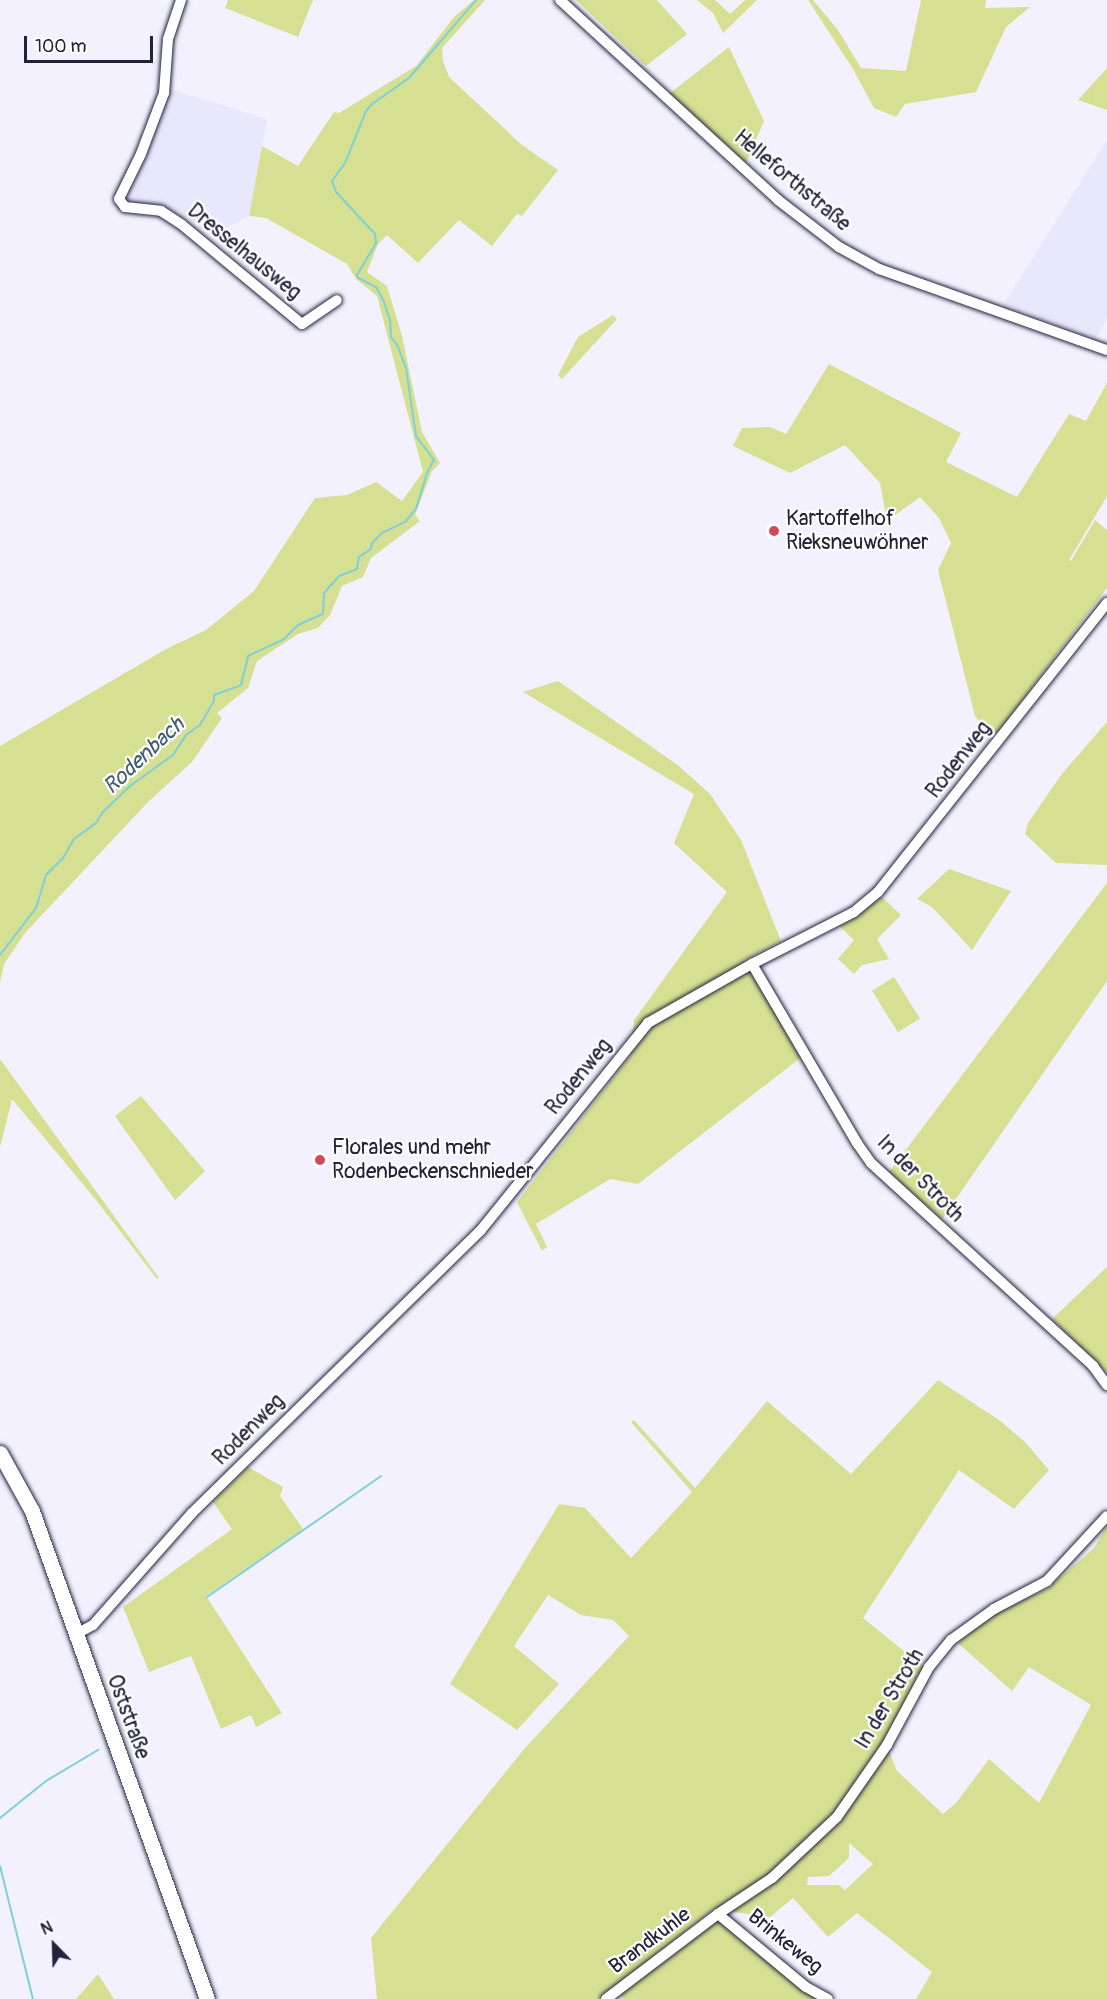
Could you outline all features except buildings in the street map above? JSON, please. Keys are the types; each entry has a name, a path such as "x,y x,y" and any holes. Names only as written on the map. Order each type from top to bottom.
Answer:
{"main road":[{"name":"Oststraße","path":"0,1453 21,1486 32,1511 207,1999"}],"street":[{"name":"Dresselhausweg","path":"181,0 168,39 164,93 141,154 119,199 125,207 161,211 181,224 302,324 337,300"},
{"name":"Helleforthstraße","path":"560,0 778,200 839,247 879,269 1107,351"},
{"name":"Rodenweg","path":"76,1634 93,1625 192,1513 481,1230 648,1023 752,964 854,912 878,892 1107,603"},
{"name":"In der Stroth","path":"752,964 871,1163 1093,1366 1107,1385"},
{"name":"In der Stroth","path":"718,1914 772,1878 837,1817 887,1745 929,1667 951,1640 994,1609 1047,1581 1107,1516"},
{"name":"Brandkuhle","path":"606,1999 718,1914"},
{"name":"Brinkeweg","path":"718,1914 806,1987 828,1999"}],"shaded area":[{"path":"167,88 267,119 249,216 219,232 159,206 124,201"},
{"path":"1107,140 1107,318 1096,339 1003,305"}],"green space":[{"path":"228,0 313,0 298,37 225,8"},
{"path":"474,0 485,0 442,48 443,61 449,77 522,145 558,170 522,216 517,214 492,246 459,220 418,263 387,235 378,244 367,272 387,286 402,336 422,432 440,463 432,471 415,515 420,521 371,558 363,577 342,586 330,615 318,628 298,634 257,661 248,688 217,713 222,718 192,762 149,801 25,933 4,964 0,983 0,746 166,649 206,630 254,591 315,498 347,495 376,482 402,501 423,472 377,296 356,279 347,264 266,218 249,216 262,146 298,166 334,112 339,113 416,66 454,17"},
{"path":"576,0 657,0 687,34 646,66"},
{"path":"697,0 715,0 730,14 745,0 757,0 723,33 713,13"},
{"path":"808,0 813,0 838,30 861,68 906,71 921,0 986,0 985,8 1030,7 1006,27 976,92 905,104 896,117 874,108 853,69"},
{"path":"729,47 764,121 746,163 669,94"},
{"path":"1107,68 1107,110 1078,100"},
{"path":"613,315 617,319 562,379 558,375 578,337"},
{"path":"829,364 961,433 946,462 1017,497 1069,414 1086,421 1107,383 1107,496 1069,560 1071,561 1095,520 1107,530 1107,588 997,733 990,734 975,716 938,570 951,543 939,518 920,497 887,521 880,483 845,445 790,473 733,446 742,428 770,427 786,434"},
{"path":"558,681 679,766 710,794 741,840 781,941 744,960 804,1055 638,1184 610,1179 536,1224 547,1247 542,1251 517,1202 631,1055 634,1020 727,892 674,843 694,794 523,692"},
{"path":"1107,722 1107,865 1056,863 1025,834 1028,823 1061,775"},
{"path":"949,869 1011,891 972,950 932,907 917,899"},
{"path":"1107,883 1107,981 942,1219 889,1172"},
{"path":"880,895 901,915 877,939 889,959 862,965 854,974 838,959 854,940 839,926 858,914"},
{"path":"894,977 920,1019 898,1032 872,991"},
{"path":"0,1059 159,1278 157,1279 96,1200 12,1099 0,1147"},
{"path":"141,1096 205,1171 175,1200 115,1116"},
{"path":"1107,1267 1107,1373 1052,1319"},
{"path":"938,1380 999,1420 1024,1441 1049,1470 1014,1509 959,1470 863,1618 925,1668 885,1742 897,1771 943,1814 956,1803 989,1759 1039,1803 1091,1705 1029,1667 1012,1691 958,1643 999,1609 1046,1590 1094,1548 1107,1526 1107,1999 916,1999 932,1972 857,1913 828,1937 793,1898 770,1917 713,1909 599,1999 377,1999 371,1938 525,1748 629,1636 613,1620 581,1615 548,1595 514,1646 559,1684 517,1730 450,1684 559,1504 585,1508 631,1558 692,1492 631,1422 634,1420 695,1488 767,1401 851,1474","holes":["849,1843 873,1864 845,1890 839,1885 807,1885 808,1877 829,1876 849,1858"]},
{"path":"248,1467 283,1487 280,1496 303,1529 206,1596 282,1713 256,1727 251,1715 221,1729 191,1656 149,1672 123,1607 232,1529 213,1502"},
{"path":"719,1921 823,1999 624,1999 619,1993 710,1923"},
{"path":"98,1974 114,1999 76,1999"}],"waterway":[{"name":"Rodenbach","path":"0,955 36,908 46,875 63,858 74,839 96,823 103,812 130,786 173,755 186,735 200,725 214,701 214,695 241,685 248,656 284,639 298,625 323,614 324,593 331,585 339,576 357,569 359,557 371,549 372,543 382,533 405,522 416,509 427,473 434,460 416,436 406,368 397,345 391,337 390,320 383,300 376,287 358,278 357,275 376,243 375,234 336,192 332,181 345,163 366,111 372,104 409,78 476,0"},
{"path":"207,1597 381,1476"},
{"path":"0,1818 46,1781 98,1750"},
{"path":"0,1866 33,1999"}],"place":[{"name":"Kartoffelhof Rieksneuwöhner","path":"774,531"},
{"name":"Florales und mehr Rodenbeckenschnieder","path":"320,1160"}]}
